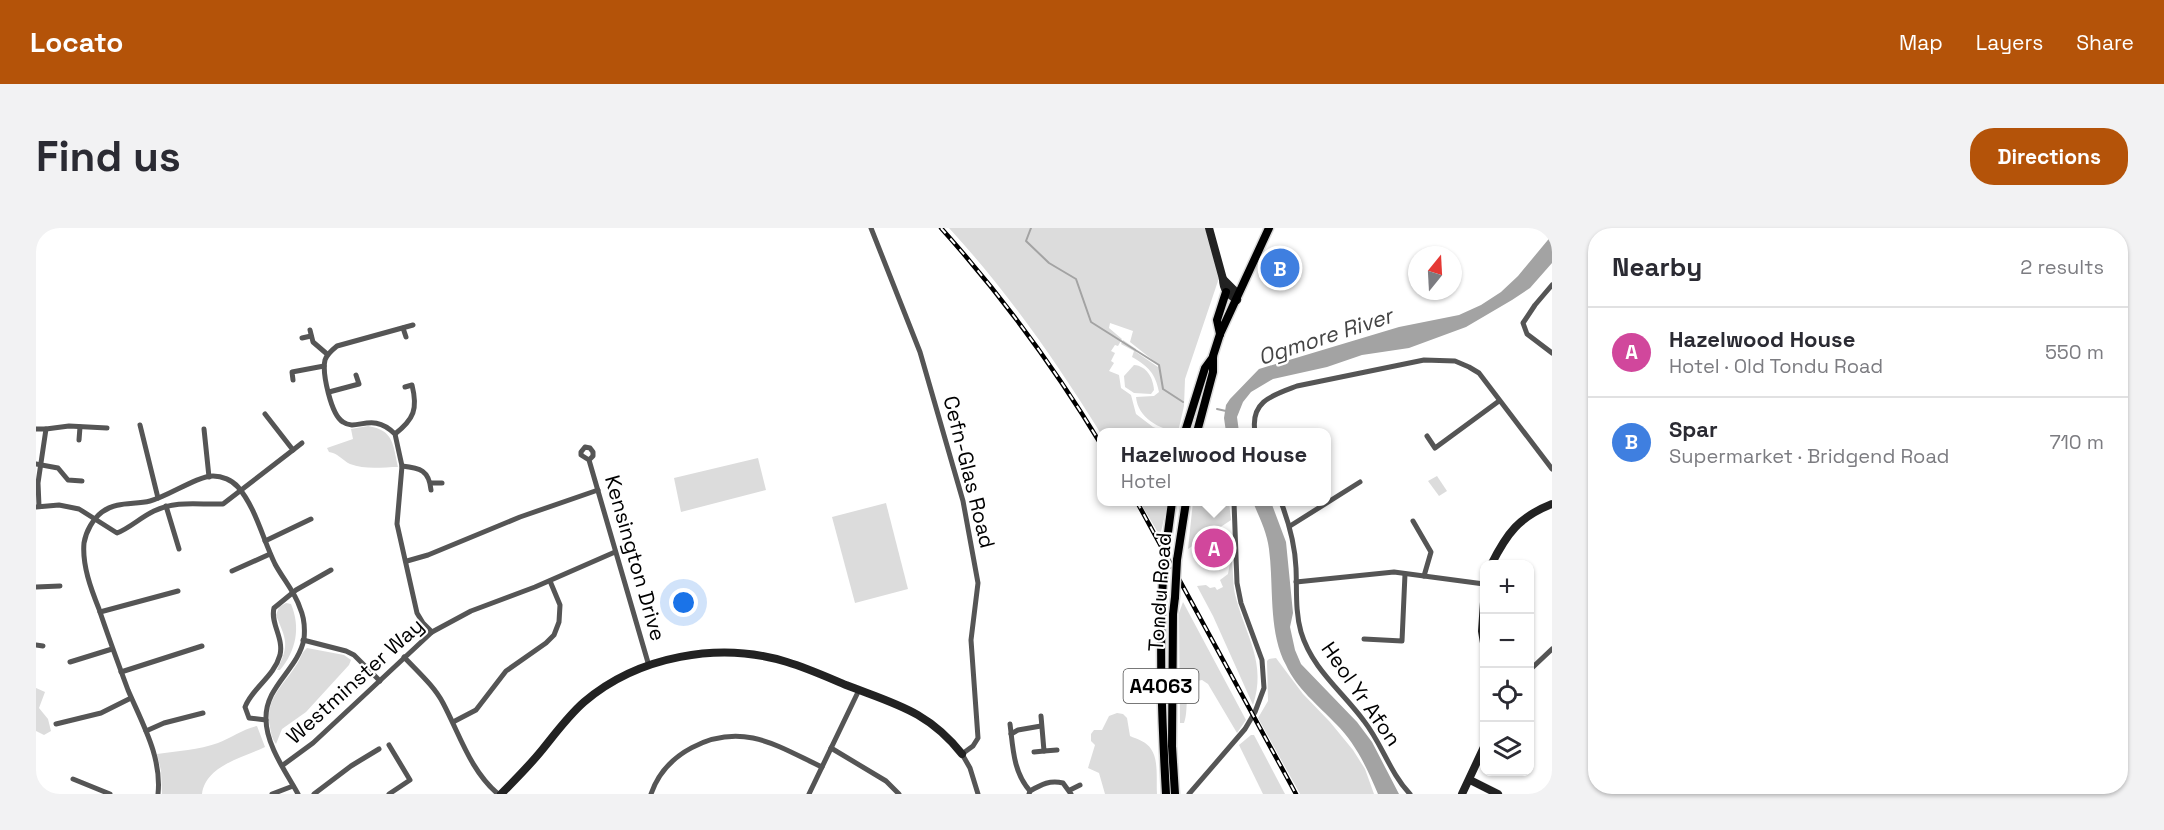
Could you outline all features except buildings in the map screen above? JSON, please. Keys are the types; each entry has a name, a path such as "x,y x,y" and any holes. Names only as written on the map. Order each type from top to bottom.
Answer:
{"main road":[{"path":"1198,428 1213,372 1213,357 1220,334 1269,228"},
{"path":"1220,334 1217,320 1226,292"},
{"path":"1186,428 1205,368 1213,357"},
{"name":"Tondu Road","path":"1166,794 1161,639 1163,578 1171,506"},
{"name":"Tondu Road","path":"1175,794 1173,614 1177,560 1185,506"}],"street":[{"name":"Cefn-Glas Road","path":"871,228 920,352 963,501 973,548 978,596 971,640 978,738 973,746 962,754"},
{"path":"1209,228 1226,280 1226,292 1237,300"},
{"path":"1226,280 1246,281"},
{"path":"1226,280 1234,290 1237,300"},
{"path":"1552,285 1522,323 1527,334 1552,353"},
{"path":"413,326 337,346 327,354 324,366 334,411 342,422 381,424 395,434 402,466 397,524 417,613 432,632"},
{"path":"403,328 406,337"},
{"path":"302,339 310,333 313,342 327,354"},
{"path":"1255,428 1257,412 1263,402 1291,389 1424,360 1455,361 1479,374 1552,469"},
{"path":"293,380 291,369 324,366"},
{"path":"329,392 359,384 357,375"},
{"path":"405,387 420,384"},
{"path":"395,434 414,414 416,399 412,385"},
{"path":"1427,436 1435,448 1499,401"},
{"path":"265,414 293,450"},
{"path":"140,425 158,498"},
{"path":"79,440 80,427"},
{"path":"36,429 107,428"},
{"path":"46,429 38,464 37,506 69,506 79,509 117,533 153,511 166,506 192,502 223,504 302,443"},
{"path":"204,429 209,477"},
{"name":"Kensington Drive","path":"589,460 649,666"},
{"path":"38,464 58,468 68,484 82,481"},
{"path":"402,466 424,471 431,490"},
{"path":"158,794 155,759 146,731 112,649 88,576 84,546 90,527 104,510 115,505 158,498 209,477 227,479 240,490 270,554 302,610 303,640 296,657 272,690 266,708 270,741 298,794"},
{"path":"1331,500 1360,482"},
{"path":"430,483 442,483"},
{"path":"406,561 428,555 520,517 598,490"},
{"path":"1493,560 1511,530 1533,511 1552,504"},
{"path":"166,506 178,546 184,540"},
{"path":"1189,794 1245,729 1255,712 1264,688 1262,660 1241,603 1237,583 1234,506"},
{"name":"Heol Yr Afon","path":"1283,506 1290,526 1296,566 1301,633 1310,655 1327,679 1364,721 1410,794"},
{"path":"1290,526 1322,506"},
{"path":"265,541 311,519"},
{"path":"1413,521 1431,552 1424,576"},
{"name":"Westminster Way","path":"283,765 313,743 432,632 471,611 550,581 615,552"},
{"path":"237,571 270,554"},
{"path":"266,720 249,718 246,705 271,674 280,656 280,637 274,618 274,608 329,572 330,580"},
{"path":"1365,639 1402,641 1405,574"},
{"path":"1296,582 1355,575 1405,574 1480,583"},
{"path":"453,722 482,705 496,682 506,671 554,635 560,622 560,605 550,581"},
{"path":"52,586 53,593"},
{"path":"36,587 60,586"},
{"path":"100,612 178,591"},
{"path":"303,640 354,655 380,681"},
{"path":"121,672 202,646"},
{"path":"70,662 112,649"},
{"path":"1534,666 1552,650"},
{"path":"74,651 77,659"},
{"path":"404,657 442,701 476,769 500,794 526,769 584,702 623,677 649,666 674,658 706,653 749,654 787,662 926,718 947,736 962,754 970,768 978,794"},
{"path":"809,794 859,690"},
{"path":"64,730 59,723 100,712 132,698"},
{"path":"146,731 164,723 203,713"},
{"path":"195,715 197,723"},
{"path":"1041,716 1044,751"},
{"path":"1010,724 1013,753 1020,778 1030,792 1044,783 1054,781 1063,783 1070,792 1080,785"},
{"path":"1011,734 1018,730 1041,726"},
{"path":"651,794 665,770 681,753 696,745 720,738 733,736 754,738 822,767"},
{"path":"388,794 412,783 389,745"},
{"path":"831,748 886,781 897,793"},
{"path":"314,794 351,766 379,749"},
{"path":"1034,752 1057,750"},
{"path":"1462,794 1480,758"},
{"path":"74,779 110,794"},
{"path":"1470,780 1498,794"},
{"path":"272,794 293,786"}],"shaded area":[{"path":"949,228 1205,228 1220,275 1185,379 1184,406 1179,428 1164,428 1157,425 1145,417 1141,411 1136,397 1154,396 1159,392 1153,375 1143,364 1132,357 1134,351 1121,344 1123,340 1136,349 1136,352 1158,367 1159,365 1130,342 1133,331 1110,323 1109,328 1122,339 1111,351 1115,353 1111,361 1114,363 1109,371 1119,375 1121,388 1131,395 1136,414 1156,428 1097,428 1030,327"},
{"path":"1552,235 1552,263 1530,288 1512,300 1466,327 1409,348 1362,355 1327,367 1273,379 1251,392 1243,402 1237,417 1238,428 1225,428 1226,405 1259,369 1399,327 1459,315 1501,292 1518,276"},
{"path":"1134,365 1148,373 1154,390 1151,394 1134,393 1125,387 1124,376"},
{"path":"368,426 377,428 388,435 398,467 356,466 329,452 327,448 353,439 351,429"},
{"path":"758,458 766,490 681,512 674,478"},
{"path":"1437,476 1447,491 1439,496 1428,481"},
{"path":"886,503 908,589 855,603 832,517"},
{"path":"1142,506 1167,506 1160,536"},
{"path":"1193,506 1229,506 1231,520 1188,549"},
{"path":"1255,506 1272,506 1286,542 1293,613 1290,627 1301,664 1357,722 1372,742 1399,794 1378,794 1355,748 1336,724 1302,689 1286,665 1276,638 1268,543"},
{"path":"1231,557 1235,593 1254,650 1258,676 1253,705 1197,586 1206,585 1210,588 1215,587 1217,590 1223,587 1220,580 1228,574"},
{"path":"1183,602 1246,720 1237,733 1208,684 1202,680 1191,686 1187,697 1186,717 1184,723 1180,723 1179,613"},
{"path":"286,603 291,604 294,613 295,639 290,655 280,670 277,670 284,654 285,642 276,615 279,607"},
{"path":"307,648 344,655 351,660 306,712 282,729 276,744 270,729 269,717 272,700"},
{"path":"1276,658 1303,694 1353,750 1365,769 1374,794 1300,794 1258,718 1268,701 1267,661"},
{"path":"36,688 45,692 39,708 48,719 51,731 44,735 36,731"},
{"path":"1117,713 1127,718 1130,736 1147,744 1154,754 1157,794 1105,794 1099,773 1088,768 1095,745 1091,741 1091,734 1094,730 1102,730 1109,716"},
{"path":"257,726 265,747 218,769 210,776 202,794 162,794 161,771 157,754 211,745"},
{"path":"1254,735 1285,794 1263,794 1239,745"}],"waterway":[{"path":"1031,228 1026,241 1049,263 1076,279 1091,322 1159,365 1163,389 1183,402"},
{"path":"1217,409 1226,411"}],"railway":[{"path":"941,228 1027,333 1097,438"},
{"path":"1139,506 1296,794"}],"place":[{"name":"Spar","path":"1280,268"},
{"name":"Hazelwood House","path":"1214,548"}],"water label":[{"name":"Ogmore River","path":"1325,336"}]}
